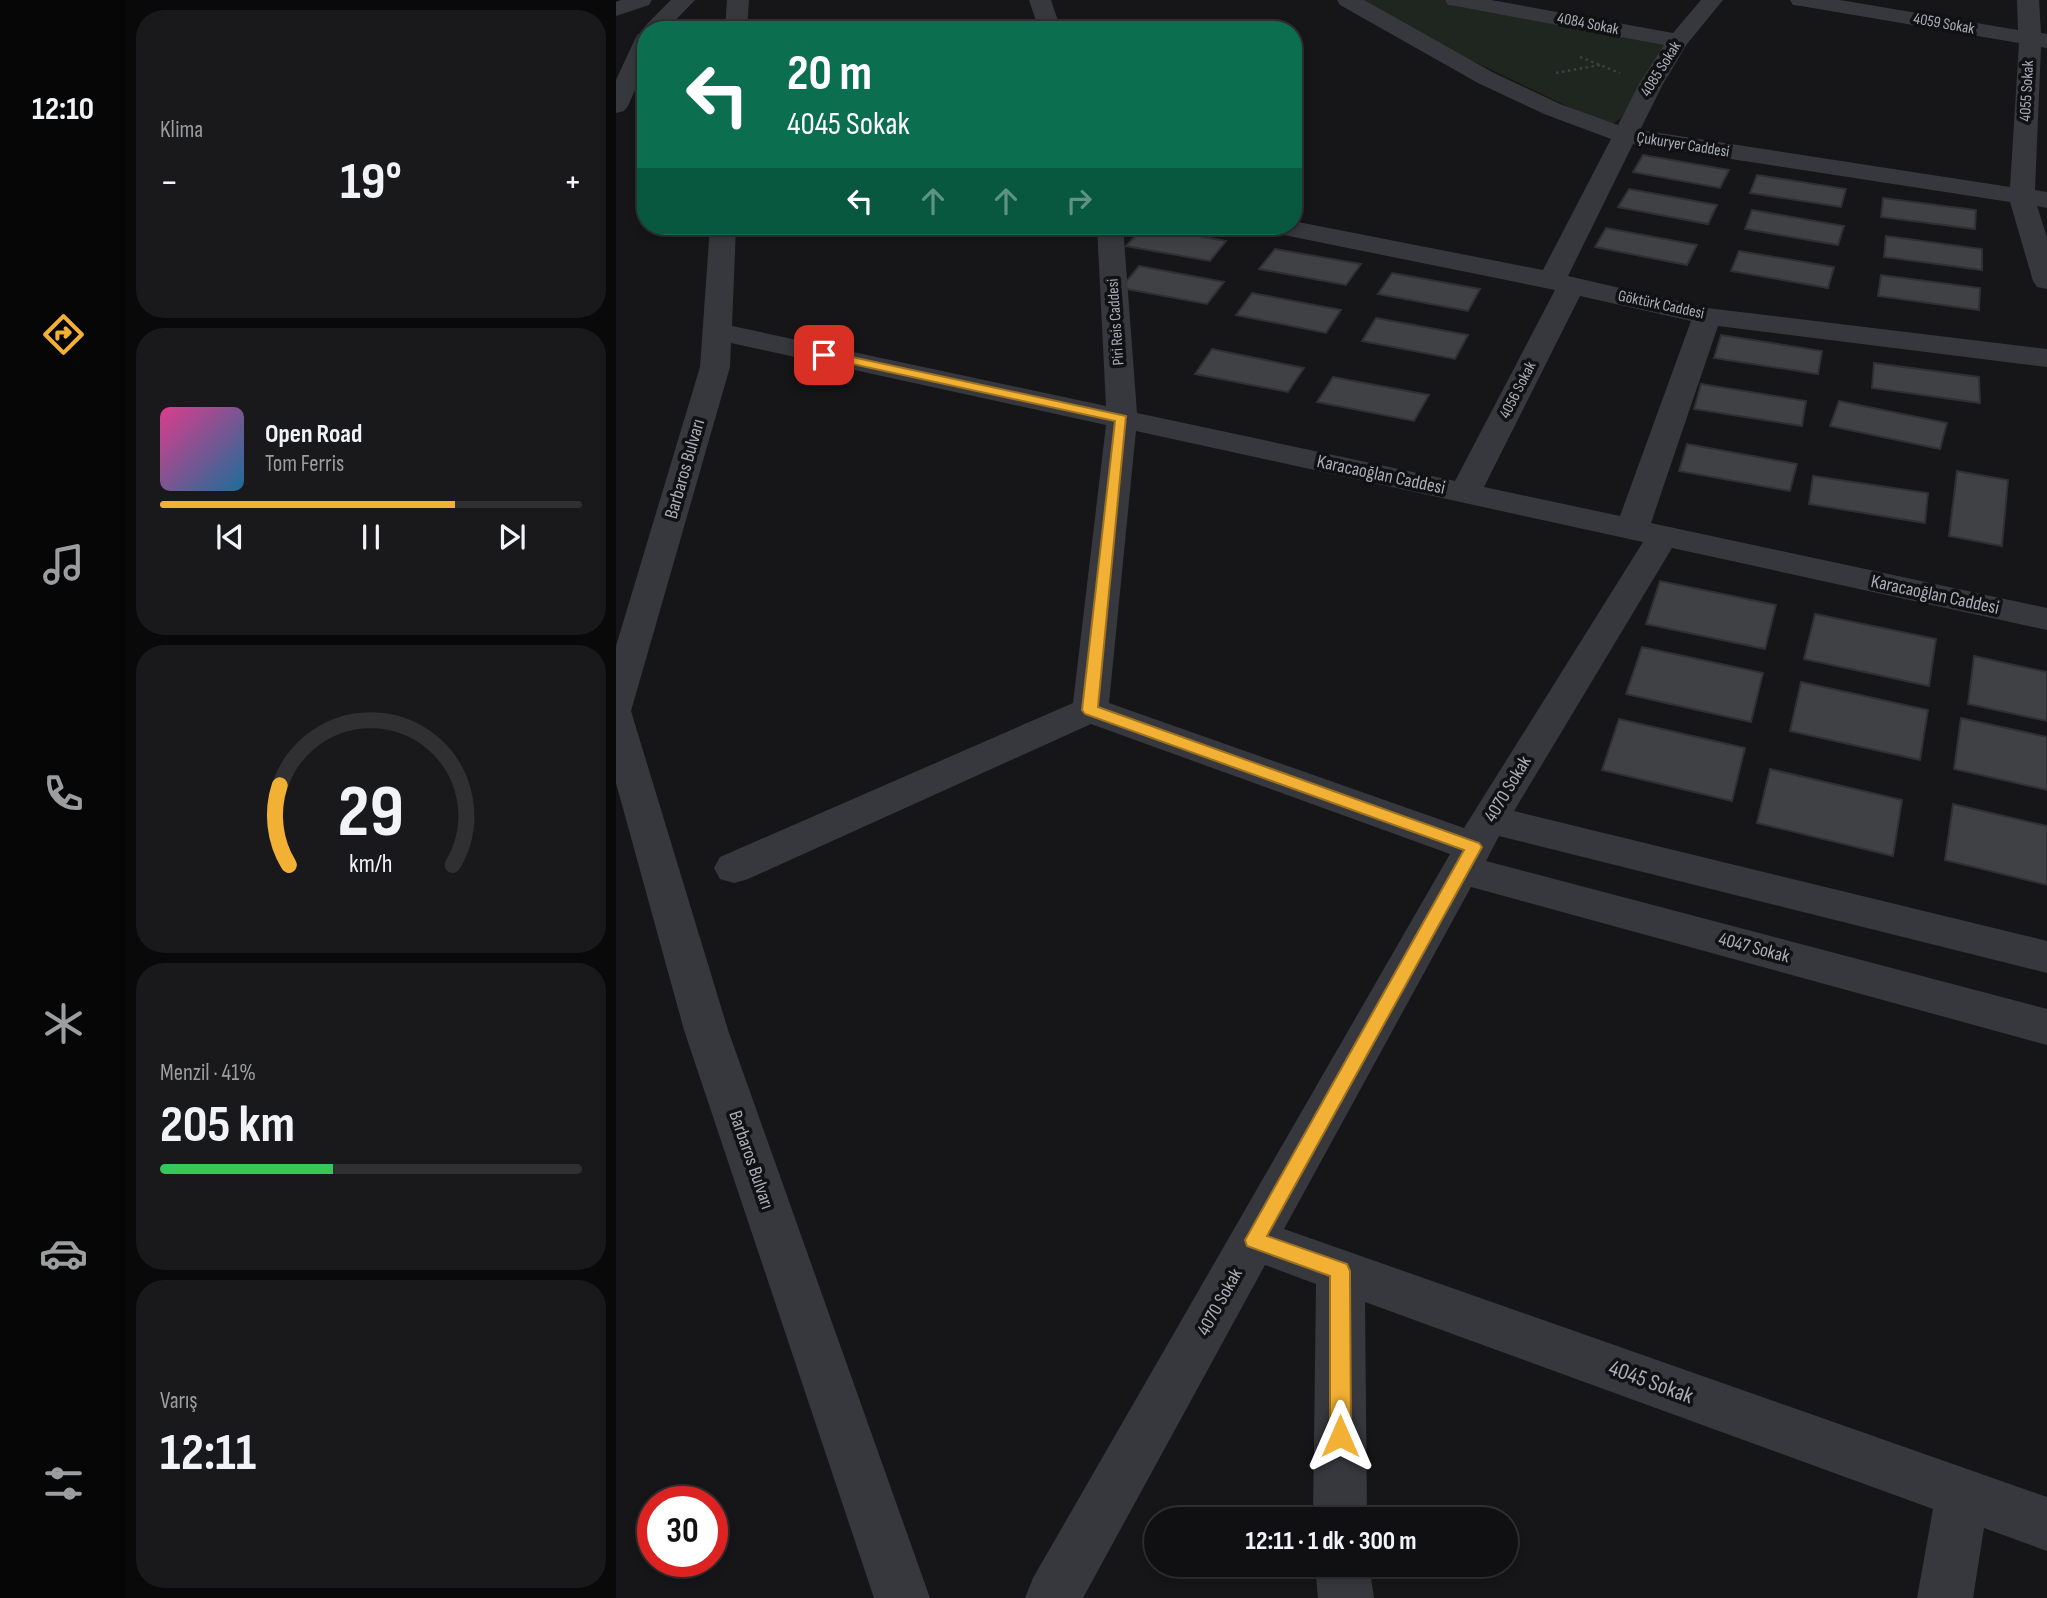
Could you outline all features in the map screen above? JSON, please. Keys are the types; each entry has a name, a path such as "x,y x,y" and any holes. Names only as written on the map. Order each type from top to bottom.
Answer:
{"street":[{"path":"616,9 641,0"},
{"path":"663,21 684,0"},
{"path":"737,21 738,0"},
{"path":"1040,0 1047,21"},
{"name":"Çukuryer Caddesi","path":"1348,0 1468,70 1621,140 2031,193"},
{"name":"4084 Sokak","path":"1456,0 1678,41"},
{"name":"4085 Sokak","path":"1621,140 1678,41 1712,0"},
{"name":"4059 Sokak","path":"1801,0 2038,40"},
{"name":"4055 Sokak","path":"2028,0 2038,40 2031,193 2047,281"},
{"path":"616,106 637,59"},
{"name":"4056 Sokak","path":"1465,493 1562,283 1621,140"},
{"name":"Göktürk Caddesi","path":"1302,231 1562,283 1707,316 2047,358"},
{"name":"Barbaros Bulvarı","path":"616,706 715,367 722,235"},
{"name":"Piri Reis Caddesi","path":"1090,710 1122,419 1111,235"},
{"name":"4070 Sokak","path":"1054,1598 1648,533 1707,316"},
{"name":"Karacaoğlan Caddesi","path":"716,331 2047,619"},
{"path":"734,868 1090,710 1475,845 2047,957"},
{"name":"Barbaros Bulvarı","path":"616,717 706,1030 902,1598"},
{"name":"4047 Sokak","path":"1475,845 2047,1027"},
{"name":"4045 Sokak","path":"1254,1240 2047,1524"},
{"path":"1340,1271 1340,1507"},
{"path":"1945,1598 1963,1493"},
{"path":"1344,1577 1346,1598"}],"path":[{"path":"1579,56 1651,84"}],"shaded area":[{"path":"1363,0 1443,0 1667,44 1620,119 1612,124 1600,122 1440,45"}],"building":[{"path":"1643,155 1729,170 1720,188 1633,172"},
{"path":"1757,175 1846,189 1841,207 1750,193"},
{"path":"1629,189 1717,205 1708,224 1618,207"},
{"path":"1883,198 1976,210 1975,229 1881,217"},
{"path":"1752,210 1844,226 1838,245 1745,229"},
{"path":"1606,228 1697,245 1687,265 1595,247"},
{"path":"1136,235 1193,235 1226,241 1210,261 1126,246"},
{"path":"1886,236 1982,249 1982,270 1884,257"},
{"path":"1275,249 1361,264 1346,285 1259,269"},
{"path":"1739,251 1834,267 1828,288 1731,271"},
{"path":"1139,266 1224,282 1207,304 1121,288"},
{"path":"1392,273 1480,289 1468,311 1378,294"},
{"path":"1881,275 1980,288 1979,310 1878,296"},
{"path":"1252,293 1341,310 1326,333 1236,315"},
{"path":"1376,318 1468,335 1455,359 1362,341"},
{"path":"1721,335 1822,351 1818,374 1714,358"},
{"path":"1212,349 1304,368 1288,392 1195,374"},
{"path":"1874,363 1979,377 1980,403 1872,388"},
{"path":"1333,377 1429,395 1414,421 1317,402"},
{"path":"1701,384 1806,401 1802,426 1694,409"},
{"path":"1839,401 1947,423 1940,449 1830,426"},
{"path":"1687,444 1797,464 1790,491 1679,471"},
{"path":"1957,471 2008,480 2002,546 1949,536"},
{"path":"1813,476 1928,493 1925,523 1809,504"},
{"path":"1660,581 1776,605 1765,649 1646,624"},
{"path":"1815,614 1936,639 1929,686 1804,659"},
{"path":"1642,647 1763,673 1751,722 1626,694"},
{"path":"1974,656 2047,672 2047,721 1968,704"},
{"path":"1801,682 1928,710 1920,760 1790,731"},
{"path":"1961,718 2047,737 2047,790 1954,769"},
{"path":"1619,719 1745,748 1732,801 1602,770"},
{"path":"1770,769 1902,800 1893,856 1757,823"},
{"path":"1953,804 2047,826 2047,885 1945,860"}],"route":[{"path":"824,355 1122,419 1090,710 1474,847 1254,1240 1340,1271 1340,1436"}]}
